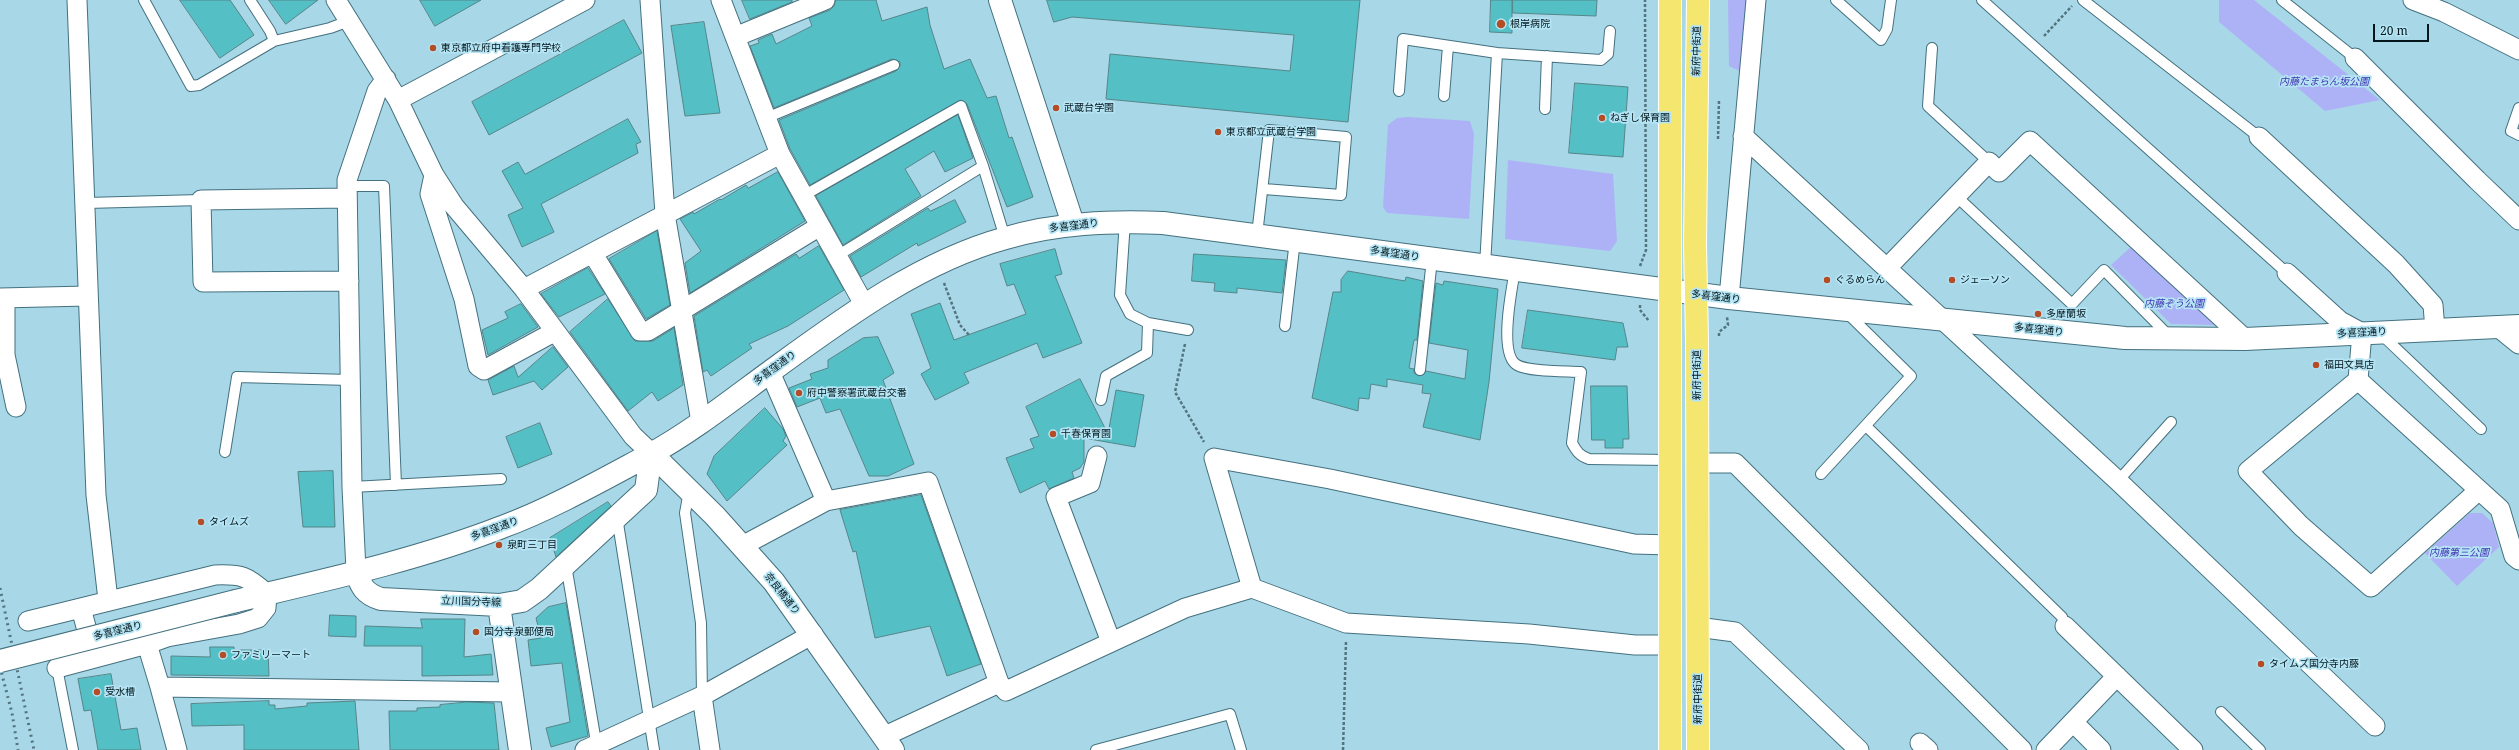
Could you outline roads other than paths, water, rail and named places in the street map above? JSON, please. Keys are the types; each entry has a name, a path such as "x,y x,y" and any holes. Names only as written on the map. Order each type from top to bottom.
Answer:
{"main road":[{"path":"1000,0 1073,224"},
{"path":"1670,0 1670,750"},
{"name":"新府中街道","path":"1669,290 1678,281 1681,269 1682,50 1685,0"},
{"name":"新府中街道","path":"1698,0 1696,294 1698,463 1698,750"},
{"name":"多喜窪通り","path":"356,571 503,527 651,454 701,422 865,306 938,263 1005,238 1073,224 1124,221 1163,223 1696,294 1846,312 2125,338 2245,339 2508,326"},
{"name":"奈良橋通り","path":"651,454 742,546 774,582 813,634 889,743"},
{"name":"立川国分寺線","path":"356,571 362,587 368,595 381,599 499,605 522,601 539,589 646,490 651,454"},
{"path":"267,594 356,571"},
{"name":"多喜窪通り","path":"0,661 267,594"},
{"path":"499,605 520,750"}],"street":[{"path":"77,0 96,494 108,600"},
{"path":"336,0 386,79 398,100 434,175 454,206 524,289 554,332 633,436 651,454"},
{"path":"398,100 585,0"},
{"path":"650,0 665,214 701,422"},
{"path":"721,0 780,154 865,306"},
{"path":"735,37 825,0"},
{"path":"1729,298 1756,0"},
{"path":"2413,0 2446,6 2519,50"},
{"path":"2355,58 2476,180 2519,220"},
{"path":"356,571 352,487 347,180 377,91 386,79"},
{"path":"1743,136 1887,268 1942,321 2118,481 2375,726"},
{"path":"2259,137 2396,264 2432,305 2435,330"},
{"path":"1887,268 1989,162 1999,172 2030,141 2245,339"},
{"path":"524,289 593,254 665,214 780,154"},
{"path":"434,175 430,194 464,299 478,366 484,370 554,332"},
{"path":"347,192 201,200 203,282 349,281"},
{"path":"593,254 640,331 648,331 820,226"},
{"path":"2287,273 2340,321 2370,333 2358,380 2248,471 2301,526 2371,587 2478,491"},
{"path":"16,407 6,355 3,298 88,296"},
{"path":"2508,326 2519,344"},
{"path":"770,372 826,501"},
{"path":"2358,380 2478,491 2500,509 2514,556 2519,560"},
{"path":"1097,456 1090,483 1056,497 1112,642"},
{"path":"1252,588 1214,458 1330,478 1634,544 1670,545"},
{"path":"1698,463 1735,464 2022,750"},
{"path":"742,546 826,501 928,482 999,683 1006,691 1185,608 1252,588 1346,623 1529,634 1635,645 1670,645"},
{"path":"28,621 108,600 220,574 232,574 250,578 267,594 266,608 258,618 239,624 167,637 147,644 57,668"},
{"path":"81,608 95,658"},
{"path":"2065,626 2193,750"},
{"path":"1698,627 1735,632 1859,750"},
{"path":"593,748 702,696 813,634"},
{"path":"147,644 177,750"},
{"path":"2046,750 2117,676"},
{"path":"889,743 999,683"},
{"path":"160,687 511,692"},
{"path":"702,696 710,750"},
{"path":"2073,722 2101,750"}],"lane":[{"path":"144,0 191,86 199,85 274,41 330,28 349,21"},
{"path":"250,0 270,31 274,41"},
{"path":"1836,0 1881,40 1887,29 1891,0"},
{"path":"1982,0 2287,273"},
{"path":"2083,0 2259,137"},
{"path":"2282,0 2355,58"},
{"path":"1399,92 1403,39 1497,53 1601,60 1608,54 1610,31"},
{"path":"1444,96 1448,46"},
{"path":"1932,48 1928,106 1989,162"},
{"path":"1484,266 1497,53"},
{"path":"1545,109 1547,56"},
{"path":"766,118 894,64"},
{"path":"803,196 961,106 983,166 1005,238"},
{"path":"2519,108 2510,131 2519,135"},
{"path":"1258,235 1269,130 1346,137 1341,195 1264,189"},
{"path":"837,256 983,166"},
{"path":"347,192 384,186 396,485"},
{"path":"1956,196 2072,304 2104,270 2173,339"},
{"path":"86,203 201,200"},
{"path":"1124,221 1120,295 1130,314 1148,323 1188,330"},
{"path":"1285,326 1295,240"},
{"path":"1420,370 1432,258"},
{"path":"1515,270 1508,312 1508,351 1512,361 1521,367 1581,372 1572,443 1576,451 1582,457 1589,459 1670,460"},
{"path":"1821,474 1911,376 1846,312"},
{"path":"1101,400 1106,376 1147,353 1148,323"},
{"path":"2370,333 2481,429"},
{"path":"225,452 237,377 350,380"},
{"path":"2118,481 2172,422"},
{"path":"1866,426 2062,617 2065,626"},
{"path":"352,487 501,478"},
{"path":"689,491 685,513 701,623 702,696"},
{"path":"616,517 654,750"},
{"path":"566,564 593,748"},
{"path":"57,668 73,750"},
{"path":"2221,712 2260,750"},
{"path":"1096,750 1230,714 1241,750"}],"railway":[{"path":"0,588 34,750"},
{"path":"0,667 12,713 18,750"}],"place":[{"name":"根岸病院","path":"1501,24"},
{"name":"東京都立府中看護専門学校","path":"433,48"},
{"name":"武蔵台学園","path":"1056,108"},
{"name":"ねぎし保育園","path":"1602,118"},
{"name":"東京都立武蔵台学園","path":"1218,132"},
{"name":"ぐるめらん","path":"1827,280"},
{"name":"ジェーソン","path":"1952,280"},
{"name":"多摩蘭坂","path":"2038,314"},
{"name":"福田文具店","path":"2316,365"},
{"name":"府中警察署武蔵台交番","path":"799,393"},
{"name":"千春保育園","path":"1053,434"},
{"name":"タイムズ","path":"201,522"},
{"name":"泉町三丁目","path":"499,545"},
{"name":"国分寺泉郵便局","path":"476,632"},
{"name":"ファミリーマート","path":"223,655"},
{"name":"タイムズ国分寺内藤","path":"2261,664"},
{"name":"受水槽","path":"97,692"}],"park label":[{"name":"内藤たまらん坂公園","path":"2324,82"},
{"name":"内藤ぞう公園","path":"2174,304"},
{"name":"内藤第三公園","path":"2459,553"}]}
